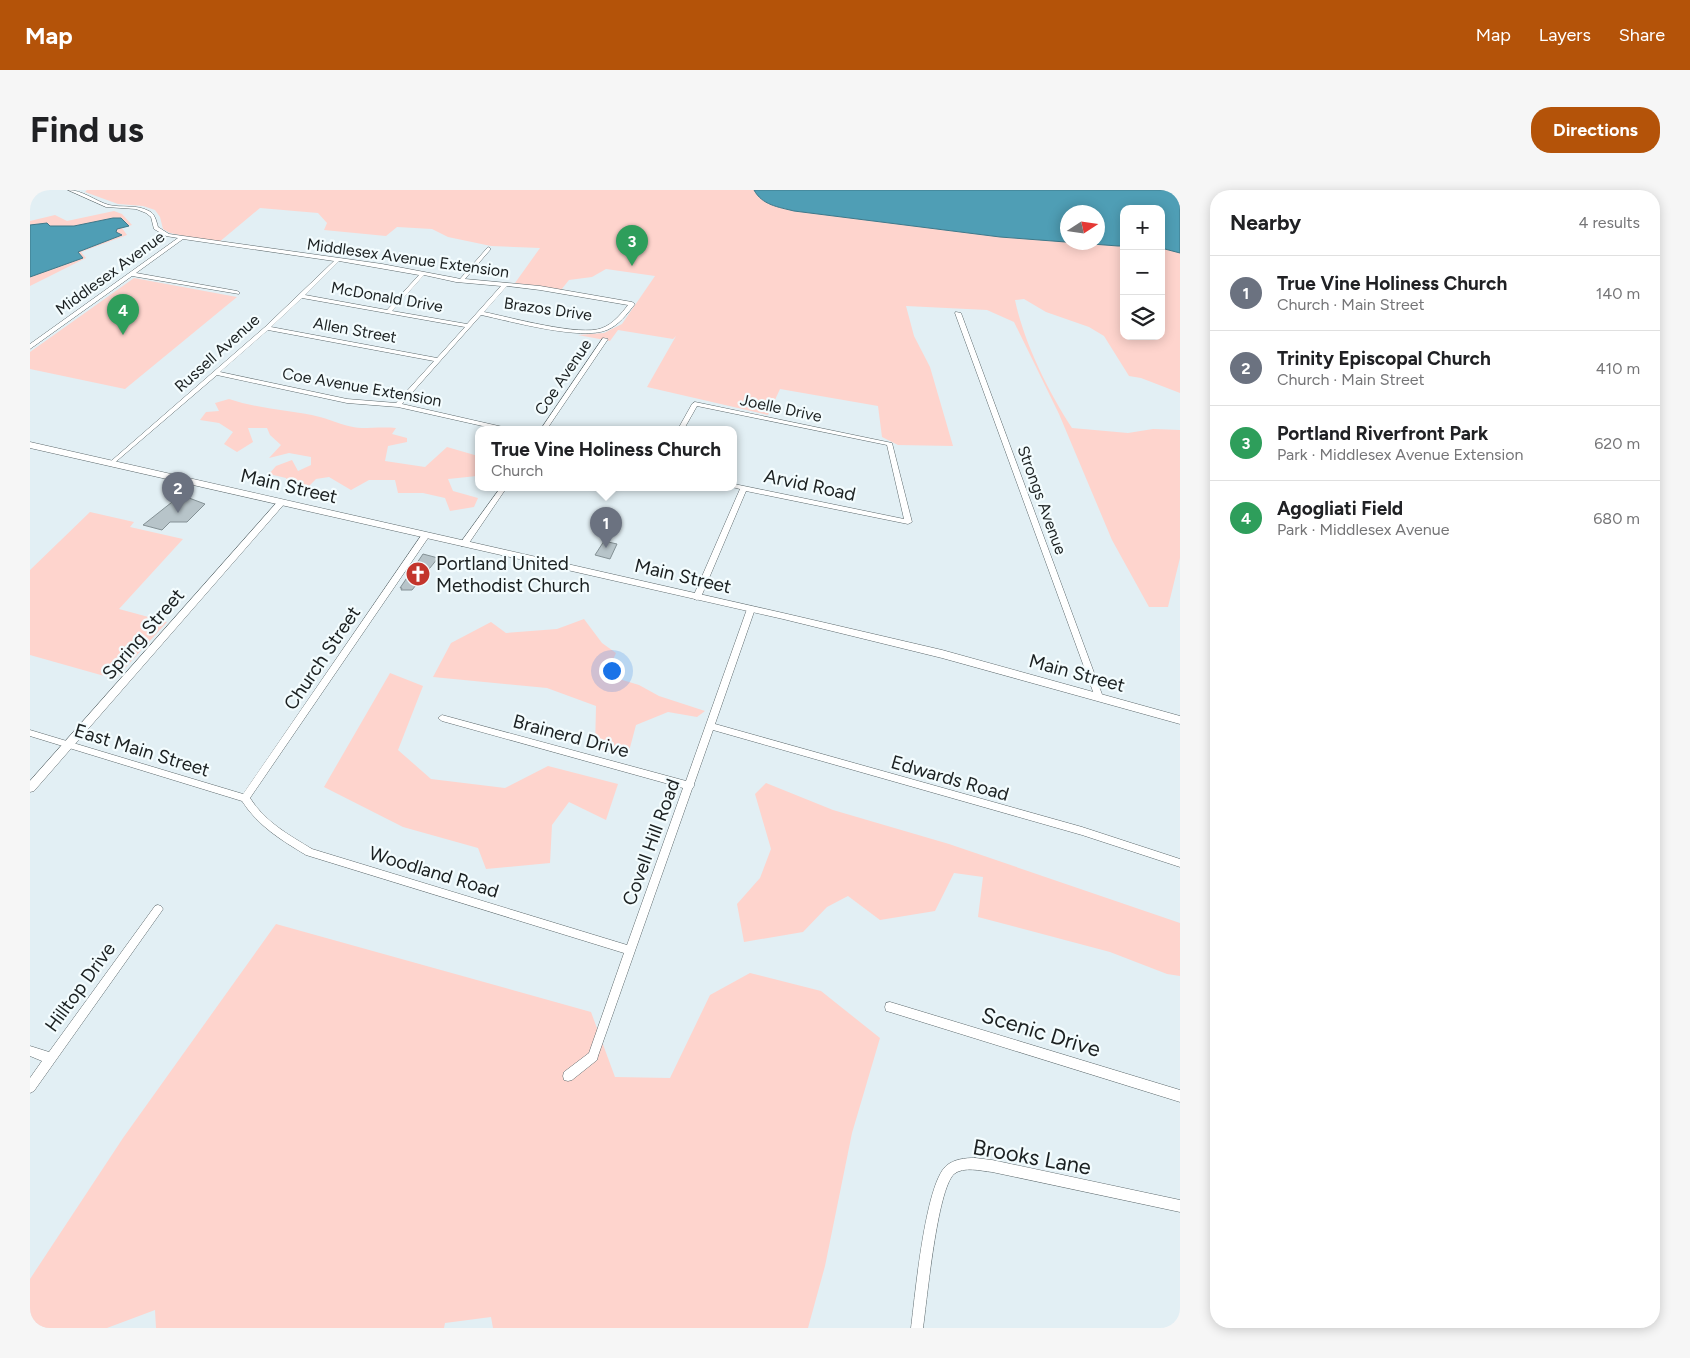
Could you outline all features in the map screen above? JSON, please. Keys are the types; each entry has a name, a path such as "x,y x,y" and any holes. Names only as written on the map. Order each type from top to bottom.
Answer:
{"main road":[{"name":"Main Street","path":"30,444 942,654 1180,720"}],"street":[{"name":"Middlesex Avenue Extension","path":"70,190 108,206 137,208 148,212 153,216 157,230 181,238 382,266 462,280 506,284 632,304"},
{"name":"Middlesex Avenue","path":"30,347 181,238"},
{"path":"462,280 488,249"},
{"name":"Russell Avenue","path":"112,464 267,328 337,261"},
{"path":"132,274 237,292"},
{"path":"389,312 422,274"},
{"path":"398,404 506,284"},
{"name":"McDonald Drive","path":"302,296 469,326"},
{"name":"Brazos Drive","path":"480,313 574,330 600,331 617,321 632,304"},
{"name":"Strongs Avenue","path":"958,313 1099,697"},
{"name":"Allen Street","path":"267,328 438,360"},
{"name":"Coe Avenue","path":"546,426 605,339"},
{"name":"Coe Avenue Extension","path":"216,373 347,401 398,404 490,426"},
{"name":"Joelle Drive","path":"683,426 695,404 890,444"},
{"name":"Arvid Road","path":"697,597 744,488 908,522 890,444"},
{"path":"737,487 744,488"},
{"path":"464,544 501,491"},
{"name":"Spring Street","path":"30,788 282,502"},
{"name":"Church Street","path":"245,798 426,536"},
{"name":"Covell Hill Road","path":"568,1076 593,1056 752,609"},
{"name":"Brainerd Drive","path":"442,718 690,786"},
{"name":"Edwards Road","path":"711,726 1082,831 1180,863"},
{"name":"East Main Street","path":"30,733 245,798"},
{"name":"Woodland Road","path":"245,798 253,813 276,832 309,852 630,950"},
{"name":"Hilltop Drive","path":"30,1087 158,909"},
{"name":"Scenic Drive","path":"890,1007 1180,1096"},
{"path":"30,1051 50,1058"},
{"name":"Brooks Lane","path":"918,1328 936,1202 947,1172 963,1163 992,1166 1180,1206"}],"shaded area":[{"path":"87,190 754,190 766,202 794,211 1000,237 1060,241 1060,250 1105,250 1105,245 1120,246 1120,340 1165,340 1165,249 1180,253 1180,393 1141,378 1129,376 1104,336 1089,327 1046,312 1024,299 1015,300 1024,333 1038,366 1072,428 1128,433 1153,429 1180,430 1180,558 1168,607 1149,607 1112,540 1059,414 1014,322 987,310 906,306 914,336 930,367 953,446 898,445 882,437 878,406 780,389 768,415 647,387 676,336 673,339 618,330 610,341 578,335 604,333 622,324 655,276 606,269 592,277 569,280 561,290 515,283 540,248 491,246 448,237 432,229 397,227 386,236 324,230 327,223 318,213 260,208 218,243 170,233 163,229 160,217 155,210 143,206 118,204 85,192"},
{"path":"114,211 122,214 132,225 122,228 127,235 81,252 86,258 30,286 30,221 55,215 67,221"},
{"path":"134,278 237,297 125,389 30,369 30,352"},
{"path":"229,399 251,405 320,417 361,428 396,428 392,434 407,438 407,442 388,446 385,461 425,467 447,447 475,455 475,476 448,479 453,491 478,498 474,507 450,511 445,498 423,493 398,493 395,480 369,480 351,490 329,477 316,479 305,490 294,490 286,478 269,474 276,466 292,460 298,471 311,465 311,457 289,453 269,458 281,445 270,435 267,428 248,428 253,442 237,452 224,444 233,432 219,423 200,420 206,412 219,411 215,403"},
{"path":"90,512 134,522 130,527 183,539 119,609 167,622 115,679 30,655 30,570"},
{"path":"584,619 602,643 616,653 606,675 639,685 659,696 705,711 697,717 668,712 636,725 628,755 595,749 596,706 547,688 433,677 451,643 491,622 506,633 557,629"},
{"path":"390,673 423,686 398,750 431,779 505,788 548,766 618,784 606,820 569,802 552,825 550,863 486,869 478,848 403,827 324,787"},
{"path":"766,783 833,810 949,844 1180,923 1180,976 1167,974 1110,952 978,917 983,877 954,873 935,911 880,920 848,896 827,907 803,932 744,942 737,904 760,878 771,849 755,794"},
{"path":"276,924 591,1012 615,1077 670,1078 710,995 750,973 821,991 880,1038 852,1133 825,1266 808,1328 493,1328 491,1317 445,1323 444,1328 156,1328 155,1310 107,1328 30,1328 30,1279 123,1138"}],"water":[{"path":"754,190 1180,190 1180,253 1165,249 1165,205 1120,205 1120,246 1118,246 1105,245 1105,205 1060,205 1060,242 1000,237 794,211 771,205 761,199"},
{"path":"121,218 129,226 117,229 116,232 122,235 78,252 83,258 30,277 30,225 47,223 50,226 74,226"}],"building":[{"path":"181,495 205,504 187,522 170,522 162,530 143,525"},
{"path":"604,541 617,544 610,559 595,555"},
{"name":"Portland United Methodist Church","path":"423,554 438,558 412,590 401,590 402,588 400,588"}],"place":[{"name":"Portland Riverfront Park","path":"632,266"},
{"name":"Agogliati Field","path":"123,335"},
{"name":"Trinity Episcopal Church","path":"178,513"},
{"name":"True Vine Holiness Church","path":"606,548"},
{"name":"Portland United Methodist Church","path":"418,574"}]}
